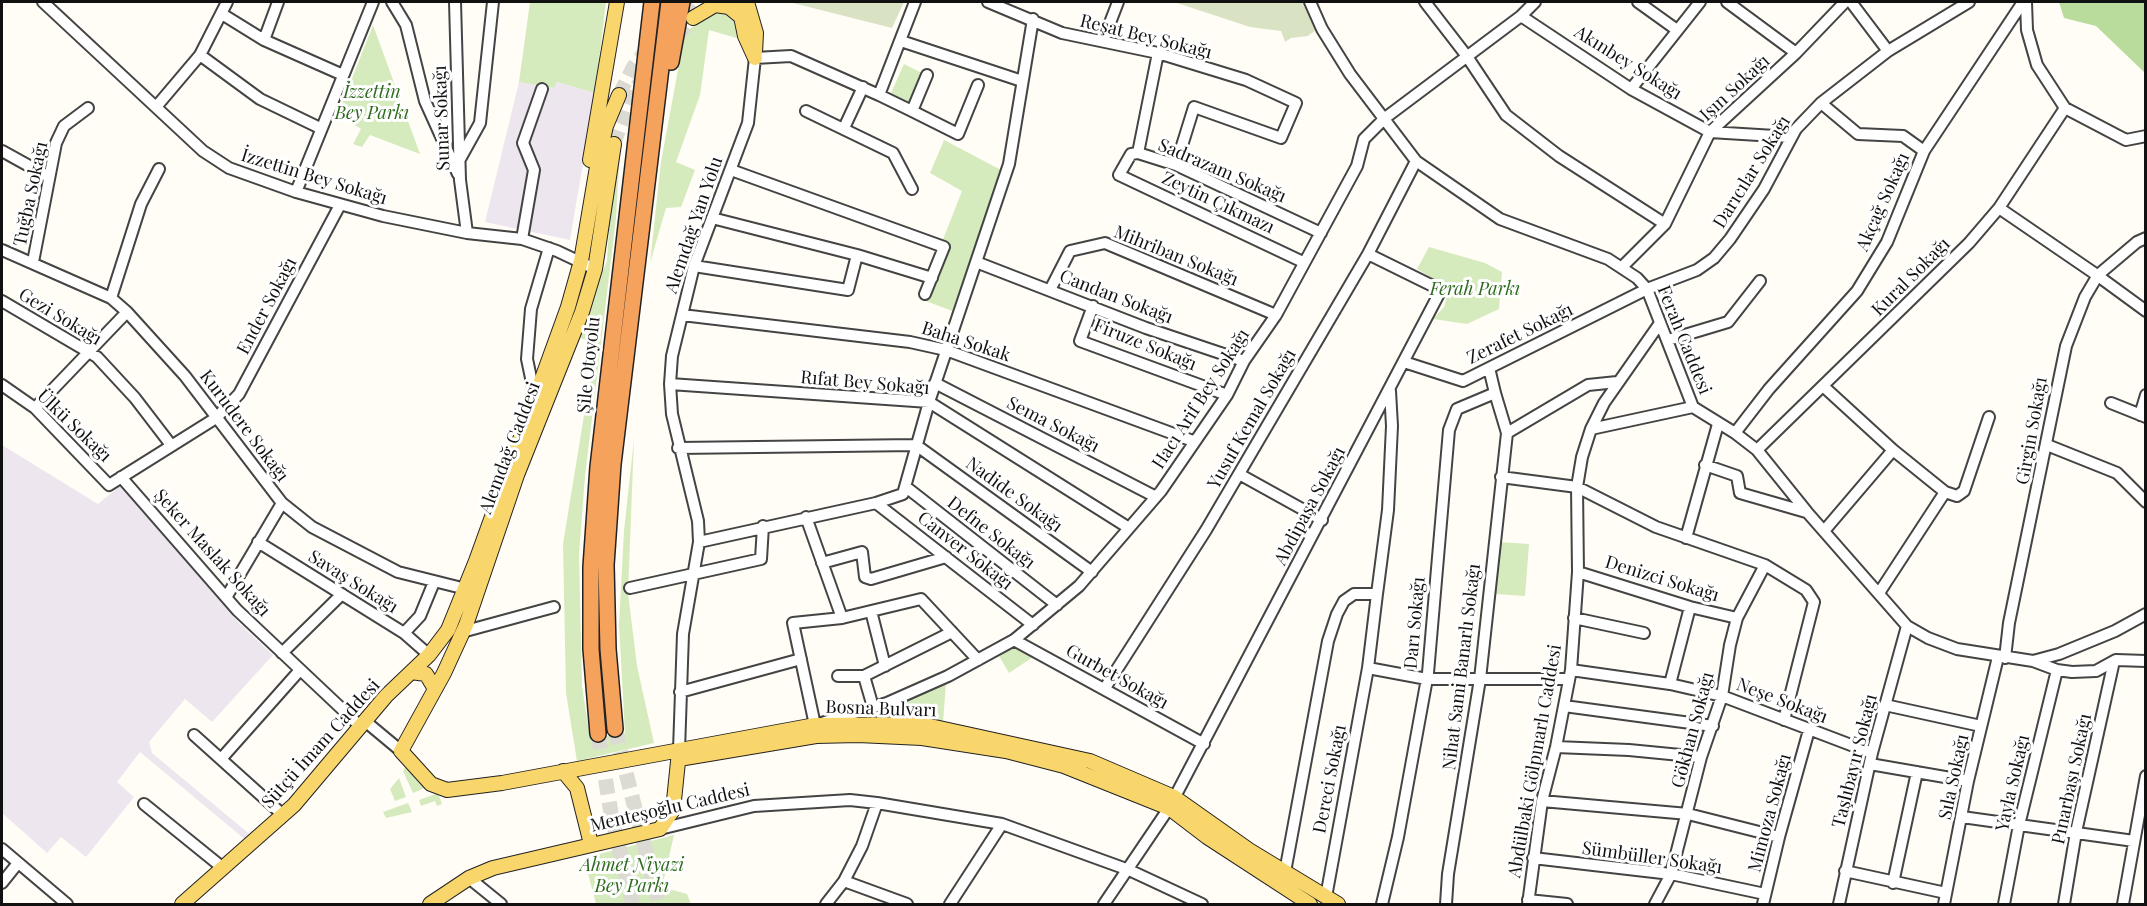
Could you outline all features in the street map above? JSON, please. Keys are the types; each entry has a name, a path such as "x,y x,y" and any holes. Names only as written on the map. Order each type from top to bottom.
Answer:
{"highway":[{"path":"644,2 644,68"},
{"name":"Şile Otoyolu","path":"598,734 591,649 591,567 597,466 652,2"},
{"name":"Şile Otoyolu","path":"615,729 608,649 606,565 613,464 669,2"},
{"path":"646,191 682,2"}],"main road":[{"path":"590,207 590,155 617,2"},
{"path":"710,2 693,18 715,5 729,7 740,16"},
{"path":"738,2 740,16 755,58"},
{"path":"747,2 756,33 755,58"},
{"name":"Alemdağ Caddesi","path":"401,751 448,664 462,632 471,590 581,261 602,144 619,94"},
{"name":"Alemdağ Caddesi","path":"471,590 582,312 595,269 614,144"},
{"name":"Sütçü İmam Caddesi","path":"182,904 283,815 362,723 429,655 448,630 471,590"},
{"path":"429,655 434,664 444,667 448,664"},
{"path":"411,672 426,674 435,689"},
{"name":"Bosna Bulvarı","path":"679,754 815,725 921,724 1007,741 1090,760 1172,802 1338,904"},
{"name":"Bosna Bulvarı","path":"401,751 431,784 447,790 679,754 816,736 922,738 1006,752 1045,761 1172,802 1207,837 1304,903"},
{"path":"660,829 673,810 679,754"},
{"path":"563,771 577,788 591,844"},
{"name":"Menteşoğlu Caddesi","path":"430,904 469,878 507,863 660,829"}],"street":[{"name":"İzzettin Bey Sokağı","path":"43,2 203,151 229,168 340,205 467,233 522,239 581,261 595,269"},
{"path":"156,107 200,55 226,2"},
{"path":"264,40 278,2"},
{"path":"296,192 373,2"},
{"path":"392,2 406,25 425,100 460,180"},
{"name":"Sunar Sokağı","path":"455,2 460,180 467,233"},
{"path":"460,159 480,123 493,2"},
{"path":"879,95 915,2"},
{"name":"Reşat Bey Sokağı","path":"988,2 1062,33 1158,53 1246,80 1296,103 1281,138 1194,106 1176,165"},
{"path":"1017,14 1021,2"},
{"path":"1103,41 1118,2"},
{"name":"Ferah Caddesi","path":"1310,2 1312,10 1339,56 1416,161 1500,219 1622,267 1647,289 1693,407 1735,433 1757,450 1807,512 1907,626 1928,638 1957,649 2001,658 2032,661 2059,654 2105,635 2145,614"},
{"path":"1425,2 1466,56 1494,101 1518,126 1665,224"},
{"path":"1385,118 1521,16 1535,2"},
{"path":"1638,2 1677,30"},
{"path":"1631,89 1700,2"},
{"path":"1727,2 1796,53"},
{"name":"Işın Sokağı","path":"1622,267 1665,224 1710,132 1796,53 1845,2"},
{"path":"1851,2 1888,51"},
{"name":"Darıcılar Sokağı","path":"1647,289 1679,278 1714,258 1746,217 1796,129 1821,103 1888,51 1969,2"},
{"path":"2024,2 2027,30 2037,65 2065,108 2126,140 2145,136"},
{"name":"Akçağ Sokağı","path":"1735,433 1769,389 1857,291 1887,243 1924,151 2024,2"},
{"path":"222,14 264,40 343,75"},
{"name":"Akınbey Sokağı","path":"1521,16 1631,89 1710,132 1791,137"},
{"path":"699,542 763,526 876,503 903,494 914,464 916,445 935,383 1009,164 1033,19"},
{"path":"901,41 1022,81"},
{"path":"1138,153 1158,53"},
{"path":"200,55 260,99 320,128"},
{"path":"755,58 790,56 863,87 958,134 978,85"},
{"name":"Alemdağ Yan Yolu","path":"679,754 683,634 699,542 698,521 678,448 670,384 672,356 694,266 748,123 755,58"},
{"path":"912,111 927,75"},
{"path":"844,128 863,87"},
{"path":"522,239 534,171 523,143 542,89"},
{"path":"1821,103 1858,134 1903,136 1924,151"},
{"name":"Tuğba Sokağı","path":"33,262 56,143 64,126 88,108"},
{"name":"Kural Sokağı","path":"1757,450 1969,243 1999,208 2065,108"},
{"path":"806,111 893,153 912,189"},
{"name":"Hacı Arif Bey Sokağı","path":"815,725 873,707 938,681 978,660 1014,640 1092,572 1156,497 1227,395 1244,361 1276,315 1357,166 1364,139 1385,118"},
{"path":"2,151 48,177"},
{"name":"Sadrazam Sokağı","path":"1119,175 1131,154 1138,153 1176,165 1321,233"},
{"name":"Yusuf Kemal Sokağı","path":"1105,688 1239,474 1368,254 1416,161"},
{"path":"111,298 141,204 159,169"},
{"path":"731,170 944,247 926,294"},
{"name":"Zeytin Çıkmazı","path":"1119,175 1303,262"},
{"name":"Ender Sokağı","path":"216,418 239,394 340,205"},
{"path":"1999,208 2098,275 2145,311"},
{"path":"712,218 857,255 932,278"},
{"name":"Girgin Sokağı","path":"2001,658 2047,445 2056,382 2066,346 2085,297 2098,275 2137,242 2145,238"},
{"name":"Mihriban Sokağı","path":"1050,290 1070,250 1105,243 1276,315"},
{"path":"535,397 527,359 531,309 549,248"},
{"name":"Kurudere Sokağı","path":"2,250 111,298 127,312 178,368 282,503 312,527 398,572 471,590"},
{"name":"Abdipaşa Sokağı","path":"1104,904 1129,870 1172,802 1204,744 1441,290 1368,254"},
{"path":"694,266 848,290 857,255"},
{"name":"Candan Sokağı","path":"976,262 1146,327 1244,361"},
{"path":"1668,340 1728,322 1760,281"},
{"name":"Zerafet Sokağı","path":"1404,362 1462,381 1647,289"},
{"name":"Gezi Sokağı","path":"2,302 88,351 107,366 171,445"},
{"name":"Firuze Sokağı","path":"1093,306 1080,341 1227,395"},
{"path":"35,408 127,312"},
{"name":"Baha Sokak","path":"682,315 910,342 946,350 1193,441"},
{"name":"Abdülbaki Gölpınarlı Caddesi","path":"1528,902 1542,801 1556,747 1570,674 1578,572 1577,487 1591,429 1617,382 1660,323"},
{"path":"1489,368 1496,393"},
{"path":"1507,433 1588,385 1617,382"},
{"name":"Sema Sokağı","path":"935,383 1156,497"},
{"name":"Rıfat Bey Sokağı","path":"670,384 929,402 1129,528"},
{"name":"Ülkü Sokağı","path":"2,385 35,408 109,485 121,477"},
{"path":"1823,386 1893,450 1945,492 1957,496 1964,491 1989,417"},
{"name":"Dereci Sokağı","path":"1326,897 1368,668 1388,510 1392,426 1390,391"},
{"name":"Nihat Sami Banarlı Sokağı","path":"1446,904 1448,874 1480,679 1507,433 1496,393"},
{"name":"Darı Sokağı","path":"1382,904 1398,837 1426,679 1449,430 1457,409 1496,393"},
{"path":"2111,403 2143,416 2145,395"},
{"path":"1591,429 1693,407"},
{"path":"121,477 216,418"},
{"path":"1686,538 1718,424"},
{"path":"678,448 916,445"},
{"name":"Nadide Sokağı","path":"916,445 1092,572"},
{"path":"2047,445 2117,472 2145,502"},
{"path":"1824,531 1893,450"},
{"path":"1705,465 1737,476 1740,493 1807,512"},
{"path":"1239,474 1322,520"},
{"name":"Şeker Maslak Sokağı","path":"121,477 237,610 300,670 362,723 401,751"},
{"path":"1501,477 1577,487 1648,523 1765,565 1806,590 1814,602 1784,720"},
{"name":"Defne Sokağı","path":"906,487 1057,604"},
{"path":"1879,593 1945,492"},
{"path":"227,597 282,503"},
{"name":"Canver Sokağı","path":"876,503 1033,625"},
{"path":"806,517 842,618"},
{"path":"630,588 761,559 763,526"},
{"name":"Savaş Sokağı","path":"258,542 404,633 429,655"},
{"path":"822,563 862,552 865,577 871,579 946,557"},
{"name":"Gökhan Sokağı","path":"1655,904 1671,874 1701,757 1722,696 1737,618 1765,565"},
{"name":"Denizci Sokağı","path":"1578,572 1690,607 1737,618"},
{"path":"404,633 420,616 434,582"},
{"path":"282,653 342,594"},
{"path":"1285,872 1328,641 1344,601 1354,594 1377,594"},
{"path":"815,725 793,623 842,618 921,599 978,660"},
{"path":"1670,684 1690,607"},
{"path":"462,632 554,608"},
{"path":"871,611 885,666"},
{"path":"1574,618 1644,633"},
{"name":"Taşlıbayır Sokağı","path":"1839,904 1871,758 1907,626"},
{"path":"838,676 864,676 952,632"},
{"name":"Gurbet Sokağı","path":"1014,640 1204,744"},
{"name":"Sıla Sokağı","path":"1944,904 1968,781 2001,658"},
{"path":"680,692 801,659"},
{"path":"2032,661 2057,670 2096,671 2114,661 2145,661"},
{"name":"Pınarbaşı Sokağı","path":"2064,904 2076,832 2114,661"},
{"name":"Neşe Sokağı","path":"1368,668 1426,679 1480,679 1570,674 1670,684 1722,696 1809,730 1871,758 1917,772 1968,781"},
{"path":"220,759 300,670"},
{"name":"Yayla Sokağı","path":"2004,904 2019,825 2057,670"},
{"path":"864,676 873,707"},
{"path":"1885,705 1981,726"},
{"path":"1564,706 1713,726"},
{"name":"Mimoza Sokağı","path":"1764,899 1809,730"},
{"path":"194,735 283,815"},
{"path":"1556,747 1701,757"},
{"path":"1893,882 1917,772"},
{"path":"2123,904 2145,776"},
{"name":"Menteşoğlu Caddesi","path":"660,829 753,806 850,800 877,803 1002,824 1129,870 1202,904"},
{"path":"1542,801 1688,814 1779,837"},
{"path":"826,904 844,881 862,846 877,803"},
{"path":"144,804 223,868"},
{"path":"673,810 686,822"},
{"path":"1962,817 2134,841"},
{"path":"950,904 1002,824"},
{"path":"2,849 67,904"},
{"name":"Sümbüller Sokağı","path":"1533,858 1671,874 1764,899"},
{"path":"2,883 18,863"},
{"path":"1845,871 1946,893"},
{"path":"469,878 501,904"},
{"path":"844,881 907,904"},
{"path":"1528,902 1567,904"}],"shaded area":[{"path":"519,82 554,88 557,82 595,93 570,240 485,222"},
{"path":"2,445 98,504 120,486 239,623 273,655 212,722 185,699 149,742 152,753 253,837 248,842 140,752 117,782 134,797 86,857 61,837 47,853 2,813"}],"green space":[{"path":"530,2 606,2 595,93 557,82 554,88 519,82"},
{"path":"789,2 904,2 892,28"},
{"path":"1174,2 1302,2 1316,30 1308,36 1291,38 1285,42 1281,31 1250,27"},
{"path":"2059,2 2145,2 2145,73 2096,26 2064,18"},
{"path":"715,12 732,15 740,39 709,30 700,95 676,162 695,170 681,207 666,208 650,263 661,162 685,32"},
{"name":"İzzettin Bey Parkı","path":"373,25 420,154 370,135 362,147 353,144 361,129 338,114"},
{"path":"904,64 924,74 912,103 891,93"},
{"path":"944,140 1001,170 952,311 926,301 950,246 942,242 962,191 930,173"},
{"path":"620,149 616,218 585,476 579,555 582,686 590,738 625,733 619,625 624,531 634,439 628,593 637,666 654,743 577,761 566,693 563,544 596,342 575,337 607,261 611,198"},
{"name":"Ferah Parkı","path":"1429,247 1485,263 1502,272 1499,309 1467,324 1433,319 1444,307 1449,288 1417,269"},
{"path":"1499,542 1529,544 1525,596 1495,594"},
{"path":"1012,646 1033,657 1009,673 999,656"},
{"path":"946,683 943,722 855,717"},
{"path":"407,764 427,787 413,793 403,771"},
{"path":"399,778 406,797 395,801 390,789"},
{"path":"438,793 442,804 437,806 435,801 421,806 419,800"},
{"path":"408,803 412,812 386,818 383,812"},
{"name":"Ahmet Niyazi Bey Parkı","path":"674,835 662,887 687,894 691,904 596,904 584,858"}],"tunnel":[{"path":"619,95 633,67 649,46 691,2"},
{"path":"614,144 630,100 642,77 693,18"},
{"path":"615,729 659,904"},
{"path":"598,734 612,819 633,904"}]}
